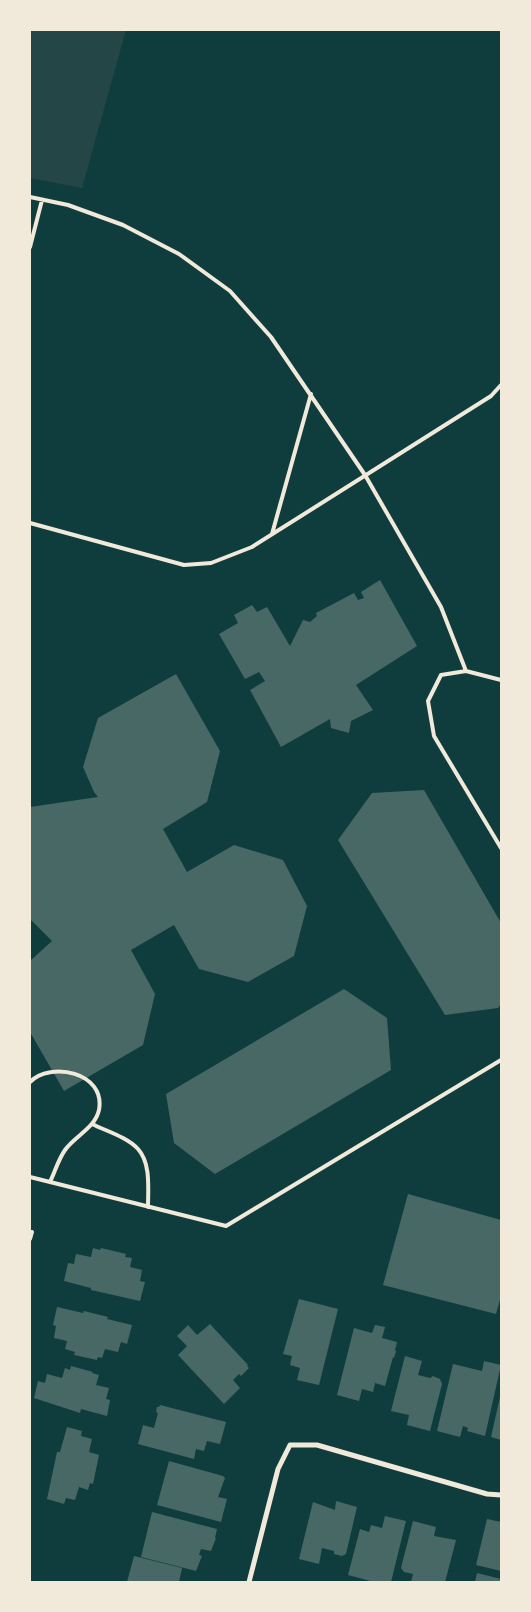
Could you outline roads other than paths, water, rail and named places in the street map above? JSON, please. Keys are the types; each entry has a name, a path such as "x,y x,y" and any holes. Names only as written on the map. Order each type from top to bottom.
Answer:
{"street":[{"path":"249,1582 278,1468 290,1445 317,1445 487,1494 501,1495"}],"lane":[{"path":"30,197 68,205 123,225 179,254 230,291 271,337 365,476 441,607 466,671"},
{"path":"30,247 42,200"},
{"path":"30,522 184,565 211,563 252,547 491,396 501,385"},
{"path":"272,534 311,394"},
{"path":"501,680 466,671 441,675 428,701 434,736 501,848"},
{"path":"30,1177 226,1226 501,1060"},
{"path":"30,1082 44,1072 69,1072 90,1081 97,1088 100,1099 98,1111 92,1124 65,1150 50,1182"},
{"path":"92,1124 126,1140 138,1149 146,1164 148,1207"},
{"path":"30,1238 32,1232"}]}
